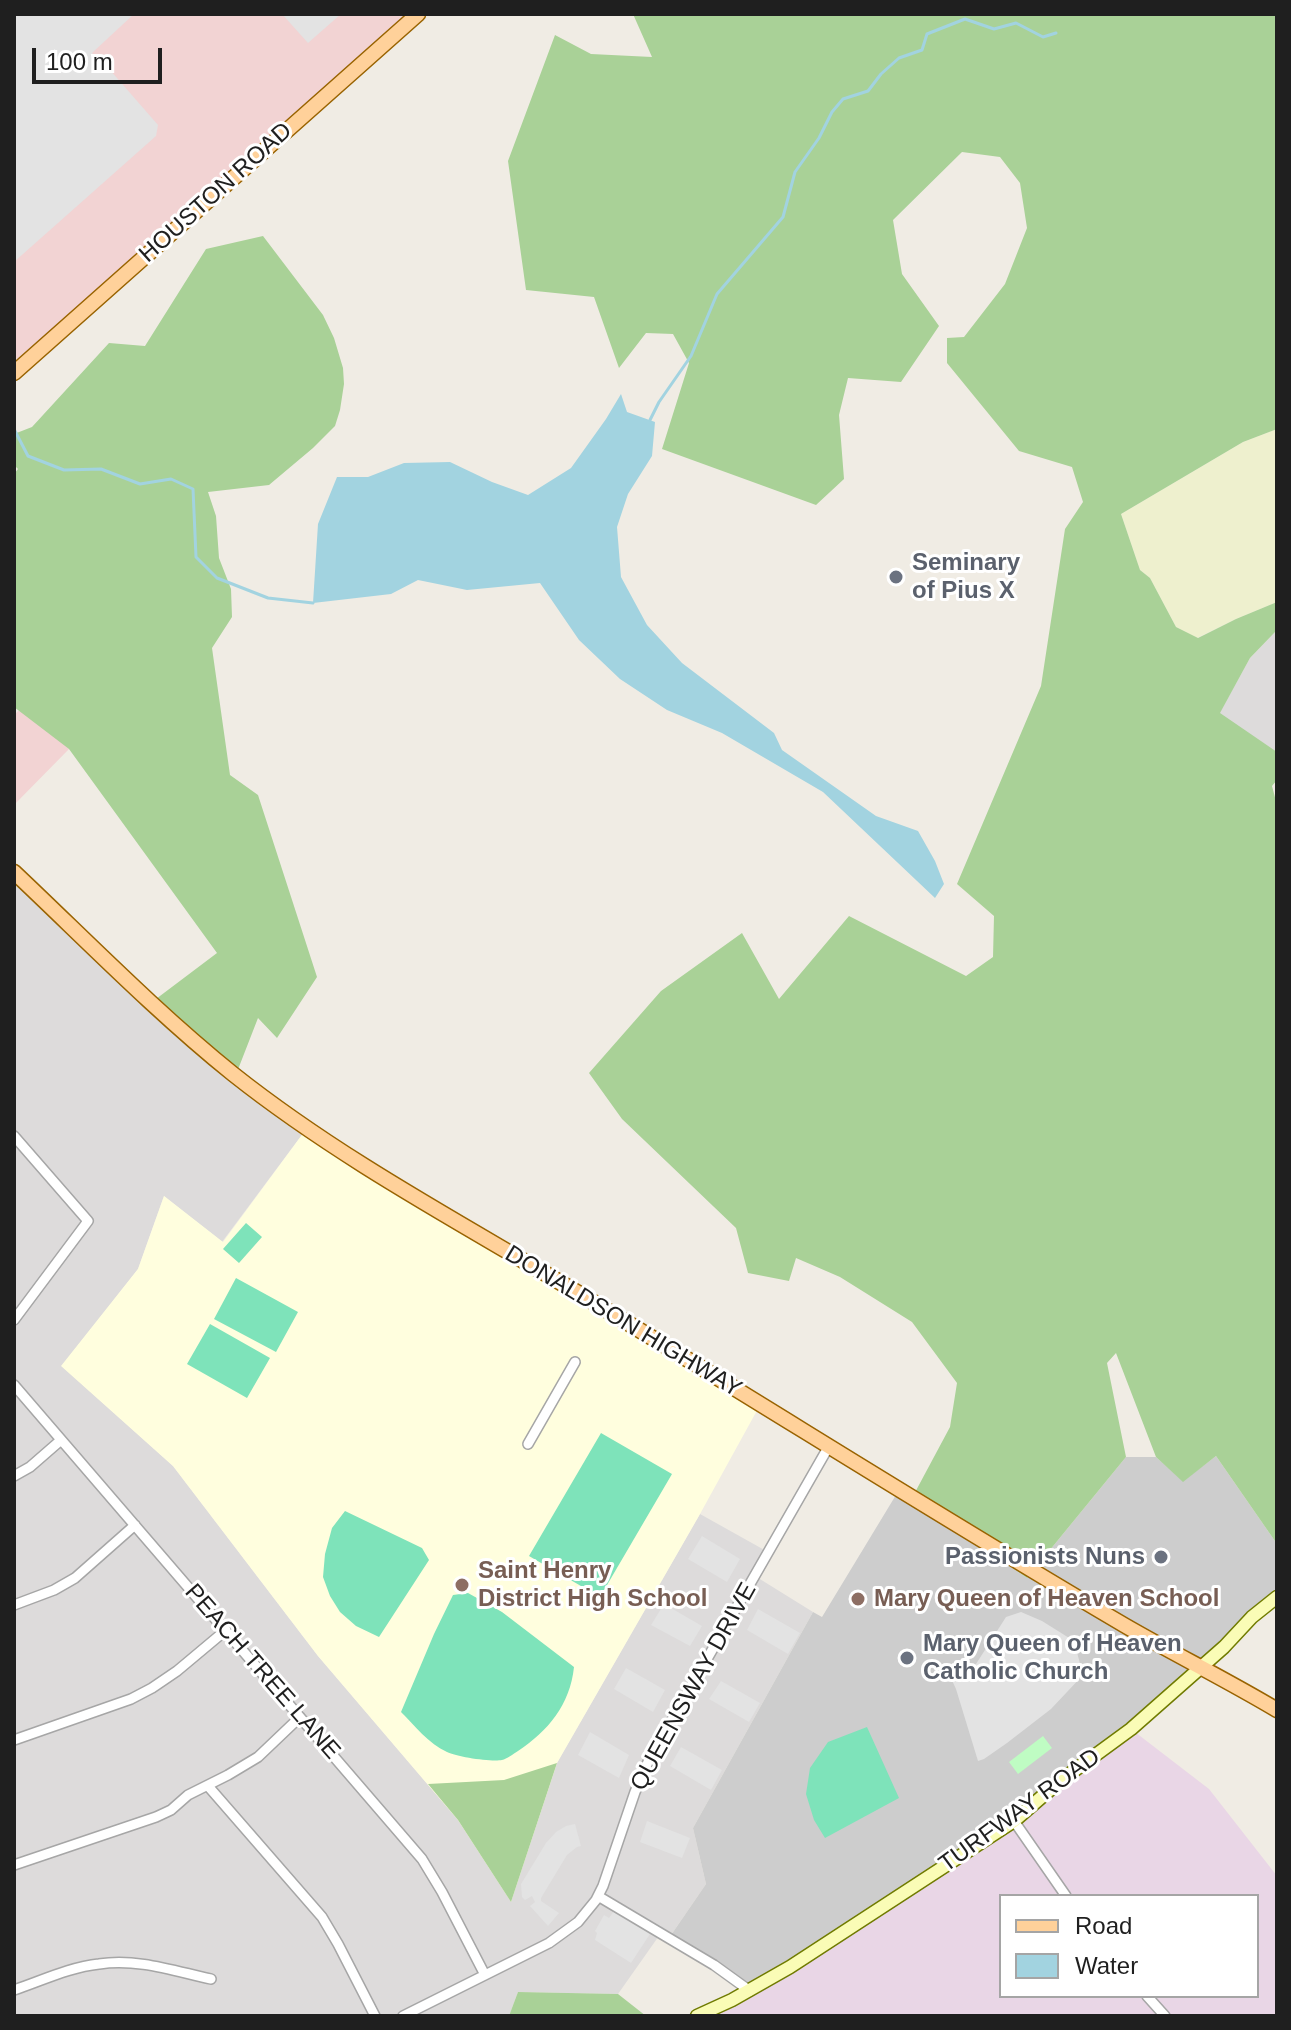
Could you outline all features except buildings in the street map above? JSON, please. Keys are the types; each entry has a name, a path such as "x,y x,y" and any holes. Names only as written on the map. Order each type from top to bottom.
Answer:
{"main road":[{"name":"HOUSTON ROAD","path":"14,373 418,14"},
{"name":"DONALDSON HIGHWAY","path":"14,872 190,1037 234,1074 369,1170 1126,1626 1277,1710"},
{"name":"TURFWAY ROAD","path":"697,2016 750,1991 1014,1821 1060,1781 1131,1729 1277,1597"}],"street":[{"path":"14,1136 88,1221 14,1320"},
{"path":"528,1444 575,1362"},
{"name":"PEACH TREE LANE","path":"14,1385 422,1859 485,1975"},
{"path":"14,1476 30,1467 61,1440"},
{"name":"QUEENSWAY DRIVE","path":"403,2016 549,1943 588,1912 598,1896 648,1762 829,1446"},
{"path":"14,1605 54,1590 75,1578 135,1525"},
{"path":"14,1740 131,1699 177,1671 226,1630"},
{"path":"14,1865 171,1810 188,1795 258,1757 300,1717"},
{"path":"208,1786 322,1917 375,2016"},
{"path":"1014,1821 1065,1894"},
{"path":"598,1896 714,1965 750,1991"},
{"path":"14,1990 82,1967 111,1962 139,1963 211,1979"},
{"path":"1149,1998 1165,2016"}],"shaded area":[{"path":"14,14 418,14 23,365 14,356"},
{"path":"14,14 134,14 92,53 158,125 156,136 14,262"},
{"path":"282,14 341,14 308,43"},
{"path":"1277,429 1277,602 1197,638 1176,627 1150,578 1140,570 1121,514 1243,442"},
{"path":"1277,630 1277,752 1219,714 1250,658"},
{"path":"32,698 69,749 14,805 14,715"},
{"path":"14,872 152,1002 307,1128 222,1242 164,1196 138,1269 62,1366 173,1466 318,1656 458,1820 511,1901 557,1763 700,1514 768,1552 755,1576 813,1612 693,1828 706,1884 669,1938 661,1933 618,1994 518,1992 509,2016 14,2016"},
{"name":"Saint Henry District High School","path":"307,1128 760,1405 557,1763 511,1902 458,1820 318,1656 173,1466 61,1366 138,1269 164,1196 223,1242"},
{"path":"1216,1456 1277,1544 1277,1597 1224,1647 1014,1821 750,1991 669,1938 706,1884 693,1828 813,1612 822,1617 899,1490 1027,1578 1126,1457 1156,1457 1183,1481"},
{"path":"702,1536 740,1559 727,1582 688,1559"},
{"path":"664,1604 702,1626 690,1646 651,1625"},
{"path":"758,1609 800,1633 788,1654 747,1630"},
{"path":"1021,1612 1074,1641 1083,1675 1051,1709 978,1761 948,1672 976,1664 1006,1617"},
{"path":"626,1668 665,1690 653,1712 614,1689"},
{"path":"721,1681 760,1703 749,1722 709,1699"},
{"path":"1131,1729 1209,1789 1277,1876 1277,2016 697,2016 732,2000"},
{"path":"590,1732 629,1755 619,1778 578,1755"},
{"path":"681,1747 722,1770 711,1790 670,1766"},
{"path":"647,1821 690,1838 682,1858 640,1842"},
{"path":"575,1824 581,1846 567,1855 541,1898 559,1913 548,1926 530,1906 535,1902 532,1896 525,1900 522,1897 521,1884 546,1843 556,1832"},
{"path":"614,1911 650,1934 631,1963 595,1940 595,1931 604,1915 609,1918"}],"green space":[{"path":"633,14 1277,14 1277,429 1243,442 1121,514 1140,570 1150,578 1176,627 1198,638 1277,602 1277,630 1250,658 1220,713 1277,752 1277,780 1272,786 1277,805 1277,1544 1216,1456 1183,1482 1156,1457 1116,1353 1107,1363 1126,1457 1027,1578 912,1498 950,1427 957,1383 912,1322 840,1277 796,1258 789,1281 748,1273 736,1228 622,1119 589,1073 661,991 742,933 779,999 849,916 966,976 993,957 994,916 957,884 1041,686 1065,529 1083,502 1072,467 1019,451 947,363 947,338 964,337 1005,284 1027,228 1020,183 1000,157 962,152 893,220 902,274 939,326 901,382 848,378 839,415 844,479 816,505 662,449 689,363 673,334 646,333 619,368 594,297 526,290 508,161 555,35 591,54 652,57"},
{"path":"263,236 323,315 334,338 343,368 344,384 335,426 269,485 208,492 216,516 219,558 231,589 232,617 212,648 230,775 258,795 317,977 277,1038 258,1018 237,1072 152,1002 217,953 69,749 14,707 14,474 18,469 14,465 14,434 32,427 109,343 145,346 206,249"},
{"path":"246,1223 262,1237 239,1263 223,1249"},
{"path":"236,1278 298,1312 276,1352 214,1319"},
{"path":"210,1324 270,1358 247,1398 187,1364"},
{"path":"601,1433 672,1474 600,1597 529,1556"},
{"path":"345,1511 422,1548 429,1560 379,1637 356,1626 340,1612 323,1577 332,1528"},
{"path":"468,1593 502,1612 574,1667 568,1693 556,1716 529,1743 502,1760 474,1759 440,1749 401,1712 453,1595"},
{"path":"867,1727 899,1798 825,1838 814,1820 806,1794 810,1768 828,1742"},
{"path":"1043,1736 1052,1748 1018,1774 1009,1762"},
{"path":"557,1763 511,1902 458,1820 428,1784 504,1780"},
{"path":"518,1992 618,1994 646,2016 509,2016"}],"water":[{"path":"621,394 627,412 655,422 652,456 628,494 617,527 621,577 647,625 682,663 774,733 782,750 876,816 918,831 944,884 935,898 823,792 722,733 667,710 620,679 579,640 540,583 467,590 418,580 391,594 313,603 318,524 337,477 368,477 404,463 450,462 528,495 571,468"}],"waterway":[{"path":"650,420 691,356 717,294 783,217 795,172 843,99 868,91 899,58 922,50 927,34 965,19 994,29 1016,23 1043,37 1056,33"},
{"path":"14,429 28,456 64,470 101,469 140,484 171,479 193,489 196,557 217,578 268,598 313,603"}],"place":[{"name":"Seminary of Pius X","path":"896,577"},
{"name":"Passionists Nuns","path":"1161,1557"},
{"name":"Saint Henry District High School","path":"462,1585"},
{"name":"Mary Queen of Heaven School","path":"858,1599"},
{"name":"Mary Queen of Heaven Catholic Church","path":"907,1658"}]}
